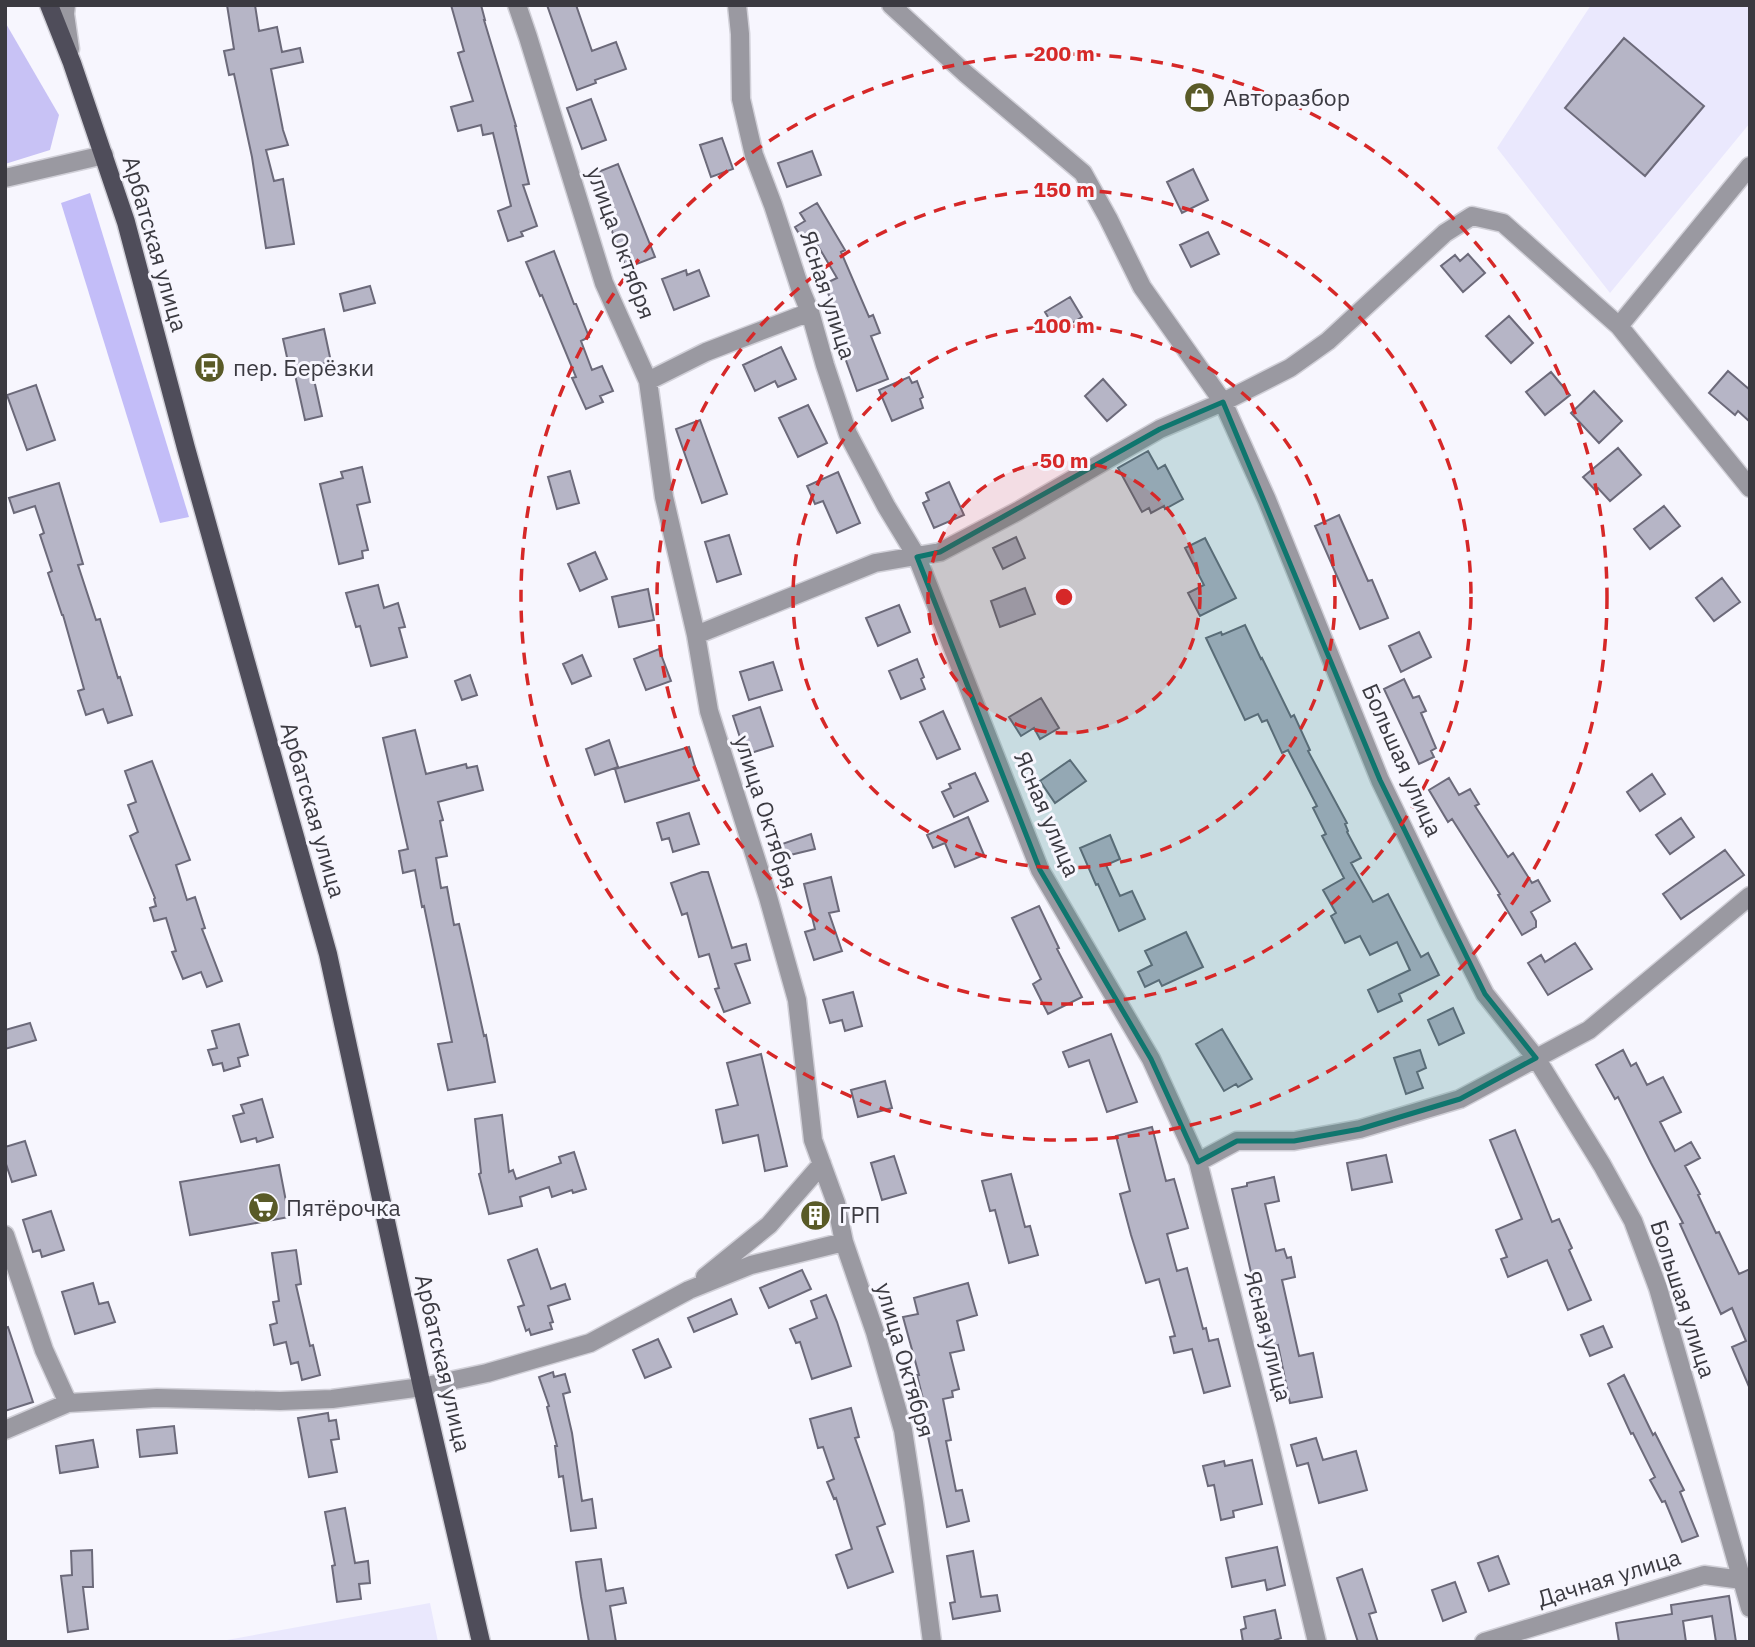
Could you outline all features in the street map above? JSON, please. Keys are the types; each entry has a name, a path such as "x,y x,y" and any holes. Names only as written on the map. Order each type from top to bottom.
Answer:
{"main road":[{"name":"Арбатская улица","path":"49,5 72,63 126,222 186,448 328,954 422,1387 481,1642"}],"street":[{"path":"66,5 72,63"},
{"name":"улица Октября","path":"517,5 604,282 648,381 664,498 696,635 709,710 768,897 797,1000 813,1140 836,1203 844,1242 875,1332 903,1430 932,1642"},
{"name":"Ясная улица","path":"737,5 741,99 754,155 810,312 848,434 916,557 1040,870 1151,1059 1198,1162 1317,1642"},
{"name":"Большая улица","path":"891,5 966,74 1083,173 1142,287 1223,402 1267,500 1380,780 1485,994 1536,1058 1633,1221 1658,1288 1746,1581 1750,1608"},
{"path":"5,178 104,155"},
{"path":"1619,326 1750,166"},
{"path":"696,635 875,563 940,552 1018,511 1160,429 1223,402 1290,368 1328,341 1445,233 1472,216 1503,223 1619,326 1750,488"},
{"path":"648,381 706,352 810,312"},
{"path":"1198,1162 1237,1141 1294,1141 1360,1129 1460,1099 1589,1030 1750,896"},
{"path":"689,1290 769,1225 822,1164"},
{"path":"5,1235 44,1350 68,1402"},
{"path":"5,1430 68,1402 157,1398 280,1401 332,1399 422,1387 487,1373 590,1343 689,1290 751,1265 844,1242"},
{"name":"Дачная улица","path":"1484,1642 1704,1575 1746,1581"}],"highlighted area":[{"path":"1223,402 1380,780 1485,994 1536,1058 1460,1099 1360,1129 1294,1141 1237,1141 1198,1162 1151,1059 1040,870 917,557 940,552 1160,429"}],"shaded area":[{"path":"1591,5 1750,5 1750,123 1610,293 1497,148"},
{"path":"5,22 59,115 50,150 5,164"},
{"path":"90,193 189,517 160,523 61,203"},
{"path":"430,1603 438,1642 216,1642"}],"building":[{"path":"227,5 255,5 259,31 277,27 282,52 300,48 303,62 271,69 288,145 266,150 274,181 283,179 294,244 266,248 252,157 234,74 229,75 224,51 234,49"},
{"path":"451,5 481,5 516,126 529,184 523,185 537,226 521,232 523,236 508,241 498,211 511,206 493,133 483,135 481,125 458,131 451,107 473,101 458,53 464,51"},
{"path":"547,5 576,5 592,51 616,42 626,69 595,80 596,83 577,90"},
{"path":"1624,38 1704,106 1645,176 1565,108"},
{"path":"591,99 606,140 582,149 567,108"},
{"path":"722,138 733,169 711,177 700,145"},
{"path":"812,151 821,175 787,187 778,163"},
{"path":"618,164 655,257 626,268 588,176"},
{"path":"1193,169 1208,200 1182,213 1167,182"},
{"path":"817,203 845,250 841,252 869,317 873,315 880,333 871,336 888,379 857,391 835,330 843,327 824,284 837,278 811,234 802,239 795,227 805,221 800,213"},
{"path":"1208,232 1219,254 1191,267 1180,245"},
{"path":"554,251 589,337 581,341 592,370 602,366 613,391 600,396 603,402 586,409 572,378 576,377 526,262"},
{"path":"1468,254 1485,273 1463,292 1441,266 1455,255 1460,261"},
{"path":"686,270 687,275 699,270 709,296 674,310 662,279"},
{"path":"370,286 375,303 344,311 340,294"},
{"path":"1070,297 1082,317 1057,332 1045,312"},
{"path":"1509,316 1533,343 1511,363 1486,336"},
{"path":"324,329 331,362 311,366 322,416 305,420 294,370 290,371 283,339"},
{"path":"781,347 796,379 778,387 775,381 755,391 743,365"},
{"path":"1728,371 1750,390 1750,422 1738,411 1735,415 1709,393"},
{"path":"1551,372 1570,395 1545,415 1526,392"},
{"path":"909,377 912,383 917,381 923,397 920,399 923,408 892,421 879,390"},
{"path":"1103,379 1126,405 1107,421 1085,396"},
{"path":"36,385 55,440 27,450 7,395"},
{"path":"1594,391 1622,421 1599,443 1571,413"},
{"path":"808,405 827,443 798,457 779,418"},
{"path":"700,420 727,494 702,503 676,429"},
{"path":"1618,448 1641,475 1610,501 1583,477"},
{"path":"1148,451 1158,469 1165,465 1183,499 1151,513 1149,508 1142,512 1118,468"},
{"path":"362,467 370,502 357,505 368,550 362,551 363,558 339,564 320,484 343,478 341,472"},
{"path":"570,471 579,503 557,509 548,477"},
{"path":"838,472 860,523 837,533 823,501 815,504 807,486"},
{"path":"949,482 964,515 934,528 923,503 929,500 926,493"},
{"path":"59,483 83,564 78,565 96,620 100,619 132,715 108,723 103,709 86,715 78,691 84,689 48,573 52,571 40,535 44,533 35,506 14,513 9,498"},
{"path":"1664,506 1680,526 1650,549 1634,529"},
{"path":"1339,515 1368,581 1372,580 1388,618 1360,629 1315,526"},
{"path":"729,535 741,574 717,582 705,542"},
{"path":"1016,537 1025,558 1003,569 993,548"},
{"path":"1205,538 1236,598 1200,616 1188,593 1204,585 1185,548"},
{"path":"595,552 607,579 580,591 568,564"},
{"path":"1722,578 1740,602 1714,621 1696,598"},
{"path":"378,585 384,608 398,603 405,627 399,628 407,657 371,666 360,626 356,627 346,593"},
{"path":"1025,588 1035,614 1000,627 991,601"},
{"path":"648,589 654,620 619,627 612,597"},
{"path":"899,605 910,632 878,646 866,618"},
{"path":"1245,625 1291,717 1294,715 1310,750 1308,751 1347,823 1347,832 1361,858 1351,863 1373,902 1388,894 1421,957 1428,953 1439,975 1399,994 1402,1001 1378,1012 1368,990 1410,970 1397,942 1370,955 1360,936 1345,943 1331,916 1336,913 1323,890 1344,878 1322,836 1326,834 1313,808 1317,806 1288,750 1282,753 1267,720 1262,722 1258,714 1245,720 1206,638 1221,632 1222,635"},
{"path":"1419,632 1431,657 1401,672 1389,646"},
{"path":"659,649 671,681 646,690 634,659"},
{"path":"582,655 591,676 572,684 563,664"},
{"path":"917,659 924,677 921,679 925,689 901,699 889,671"},
{"path":"773,662 782,690 749,700 740,672"},
{"path":"470,675 477,695 462,700 455,681"},
{"path":"1404,679 1413,698 1419,696 1426,711 1421,713 1436,748 1431,751 1434,757 1419,764 1384,689"},
{"path":"1041,698 1059,728 1040,739 1034,728 1021,736 1009,717"},
{"path":"760,707 773,746 751,753 750,748 744,750 733,716"},
{"path":"943,711 960,749 937,759 920,722"},
{"path":"415,730 426,774 466,764 467,768 477,766 483,790 438,802 447,856 436,858 441,888 447,887 454,925 459,924 495,1082 448,1090 438,1044 452,1042 415,870 403,873 399,851 408,849 383,738"},
{"path":"609,740 618,767 595,775 586,749"},
{"path":"689,747 699,780 625,802 615,769"},
{"path":"1070,760 1086,781 1055,803 1040,781"},
{"path":"152,761 190,860 176,865 187,900 195,897 205,928 202,929 222,981 207,987 201,972 183,979 172,952 176,951 166,918 154,921 150,908 156,906 155,898 130,836 138,832 128,805 136,802 125,771"},
{"path":"975,773 988,801 954,817 942,792 951,788 949,784"},
{"path":"1652,774 1665,794 1640,811 1627,792"},
{"path":"1449,778 1459,795 1470,789 1479,804 1475,806 1508,857 1513,853 1532,883 1538,880 1550,901 1531,912 1536,927 1522,935 1498,895 1500,894 1452,819 1448,822 1429,790"},
{"path":"689,813 699,844 673,852 669,838 662,840 657,823"},
{"path":"968,817 984,855 955,867 945,843 933,848 927,835"},
{"path":"1681,818 1694,837 1670,854 1656,835"},
{"path":"811,834 815,849 786,856 782,844"},
{"path":"1110,835 1120,859 1106,865 1120,896 1132,891 1145,919 1119,931 1080,848"},
{"path":"1725,850 1744,875 1681,919 1663,894"},
{"path":"708,872 732,948 746,944 750,960 735,964 750,1003 724,1012 715,989 719,988 709,954 699,957 687,913 682,915 671,883"},
{"path":"831,877 839,911 829,913 842,951 814,960 805,932 815,929 804,884"},
{"path":"1039,906 1082,997 1048,1014 1033,984 1041,979 1012,918"},
{"path":"1186,932 1203,967 1162,986 1159,980 1145,987 1138,972 1152,965 1145,951"},
{"path":"1575,943 1592,969 1548,995 1528,963 1541,955 1545,962"},
{"path":"853,992 862,1026 845,1031 842,1020 830,1023 823,1000"},
{"path":"1453,1008 1464,1033 1439,1045 1428,1020"},
{"path":"30,1023 36,1040 5,1049 5,1030"},
{"path":"239,1024 248,1055 238,1058 240,1066 224,1071 222,1063 213,1065 208,1050 217,1048 212,1031"},
{"path":"1222,1029 1252,1079 1224,1091 1196,1044"},
{"path":"1111,1034 1137,1102 1107,1112 1089,1060 1069,1067 1063,1052"},
{"path":"1420,1050 1426,1068 1417,1072 1423,1088 1406,1094 1394,1058"},
{"path":"1623,1050 1631,1066 1636,1063 1647,1085 1663,1077 1681,1112 1660,1122 1675,1151 1691,1142 1700,1158 1685,1166 1700,1194 1698,1195 1739,1274 1750,1269 1750,1389 1732,1347 1746,1341 1732,1308 1721,1314 1680,1224 1683,1223 1618,1097 1615,1099 1596,1065"},
{"path":"761,1054 787,1166 765,1171 758,1135 723,1143 716,1110 738,1105 727,1063"},
{"path":"885,1081 892,1108 858,1117 851,1090"},
{"path":"262,1099 273,1137 257,1142 256,1138 241,1142 233,1116 244,1113 241,1105"},
{"path":"502,1115 509,1172 513,1170 516,1179 561,1163 559,1157 574,1152 586,1189 573,1193 572,1190 552,1197 549,1187 520,1197 522,1206 489,1214 479,1174 475,1119"},
{"path":"1152,1127 1166,1181 1174,1179 1188,1228 1167,1234 1177,1271 1187,1268 1203,1329 1206,1328 1209,1341 1218,1339 1230,1386 1204,1393 1192,1349 1174,1353 1170,1337 1175,1336 1159,1279 1146,1283 1120,1194 1130,1191 1116,1136"},
{"path":"1515,1130 1552,1222 1559,1219 1572,1248 1569,1250 1591,1300 1568,1310 1547,1260 1508,1277 1501,1259 1507,1257 1496,1230 1522,1219 1490,1140"},
{"path":"25,1141 36,1175 12,1182 5,1161 5,1147"},
{"path":"1386,1155 1392,1182 1352,1190 1347,1163"},
{"path":"894,1156 906,1193 882,1200 871,1163"},
{"path":"279,1165 289,1217 190,1235 180,1182"},
{"path":"1011,1174 1025,1227 1030,1226 1038,1255 1009,1263 995,1210 990,1211 982,1181"},
{"path":"1274,1177 1279,1201 1265,1204 1276,1251 1284,1249 1287,1258 1291,1257 1295,1277 1282,1280 1299,1356 1313,1353 1322,1397 1290,1403 1278,1345 1268,1347 1232,1189"},
{"path":"51,1211 64,1250 42,1257 40,1250 33,1252 23,1220"},
{"path":"537,1249 551,1289 565,1284 570,1299 548,1306 553,1322 550,1323 552,1329 531,1335 529,1329 526,1331 518,1307 524,1305 508,1260"},
{"path":"296,1250 301,1284 296,1285 310,1346 313,1345 320,1375 302,1380 298,1362 291,1364 286,1342 274,1345 270,1325 277,1323 273,1302 279,1301 272,1253"},
{"path":"802,1270 811,1289 769,1308 760,1288"},
{"path":"93,1283 99,1304 108,1302 115,1322 75,1334 62,1292"},
{"path":"968,1283 977,1315 957,1321 964,1350 950,1353 959,1389 952,1391 953,1397 943,1399 951,1440 946,1441 956,1491 962,1490 969,1521 947,1527 922,1408 925,1407 919,1375 903,1317 918,1314 914,1298"},
{"path":"826,1295 851,1366 812,1379 800,1342 796,1343 790,1329 817,1318 811,1301"},
{"path":"731,1299 737,1314 694,1332 688,1318"},
{"path":"1603,1326 1612,1347 1590,1356 1581,1335"},
{"path":"8,1327 33,1402 5,1411 5,1328"},
{"path":"658,1339 671,1367 645,1378 633,1350"},
{"path":"553,1372 554,1377 565,1374 570,1392 563,1394 582,1501 592,1499 596,1528 571,1531 563,1476 559,1477 557,1446 547,1407 549,1406 539,1377"},
{"path":"1624,1375 1684,1490 1680,1492 1698,1536 1682,1542 1665,1501 1662,1502 1650,1480 1655,1477 1608,1384"},
{"path":"851,1408 859,1437 855,1438 885,1524 877,1527 893,1572 848,1588 836,1555 852,1549 836,1498 834,1499 827,1482 834,1479 823,1447 818,1448 810,1419"},
{"path":"328,1413 329,1421 336,1420 339,1439 331,1440 337,1472 309,1477 298,1418"},
{"path":"174,1426 177,1453 140,1457 137,1430"},
{"path":"1316,1438 1323,1460 1356,1451 1367,1490 1319,1503 1308,1463 1297,1466 1291,1445"},
{"path":"93,1440 98,1467 60,1473 56,1446"},
{"path":"1252,1460 1262,1504 1233,1511 1234,1517 1221,1520 1214,1485 1208,1486 1203,1466 1224,1461 1225,1466"},
{"path":"345,1508 355,1563 368,1561 370,1583 359,1584 361,1599 337,1602 332,1566 335,1565 325,1512"},
{"path":"1277,1547 1285,1585 1267,1590 1265,1580 1232,1587 1226,1558"},
{"path":"92,1550 93,1587 83,1587 88,1629 68,1632 61,1576 72,1575 71,1551"},
{"path":"973,1551 981,1597 997,1595 1000,1611 953,1619 950,1603 955,1602 947,1556"},
{"path":"1498,1556 1509,1584 1489,1591 1478,1563"},
{"path":"601,1559 606,1591 623,1588 626,1603 610,1606 616,1642 589,1642 576,1562"},
{"path":"1362,1569 1376,1612 1369,1614 1378,1642 1358,1642 1337,1578"},
{"path":"1455,1582 1466,1612 1443,1621 1432,1590"},
{"path":"1729,1596 1736,1642 1716,1642 1712,1616 1683,1621 1686,1642 1619,1642 1616,1623 1672,1614 1671,1605"},
{"path":"1275,1610 1281,1638 1275,1640 1276,1642 1243,1642 1241,1630 1246,1628 1244,1617"}],"place":[{"name":"Авторазбор","path":"1200,98"},
{"name":"пер. Берёзки","path":"210,368"},
{"name":"Пятёрочка","path":"263,1208"},
{"name":"ГРП","path":"816,1215"}]}
